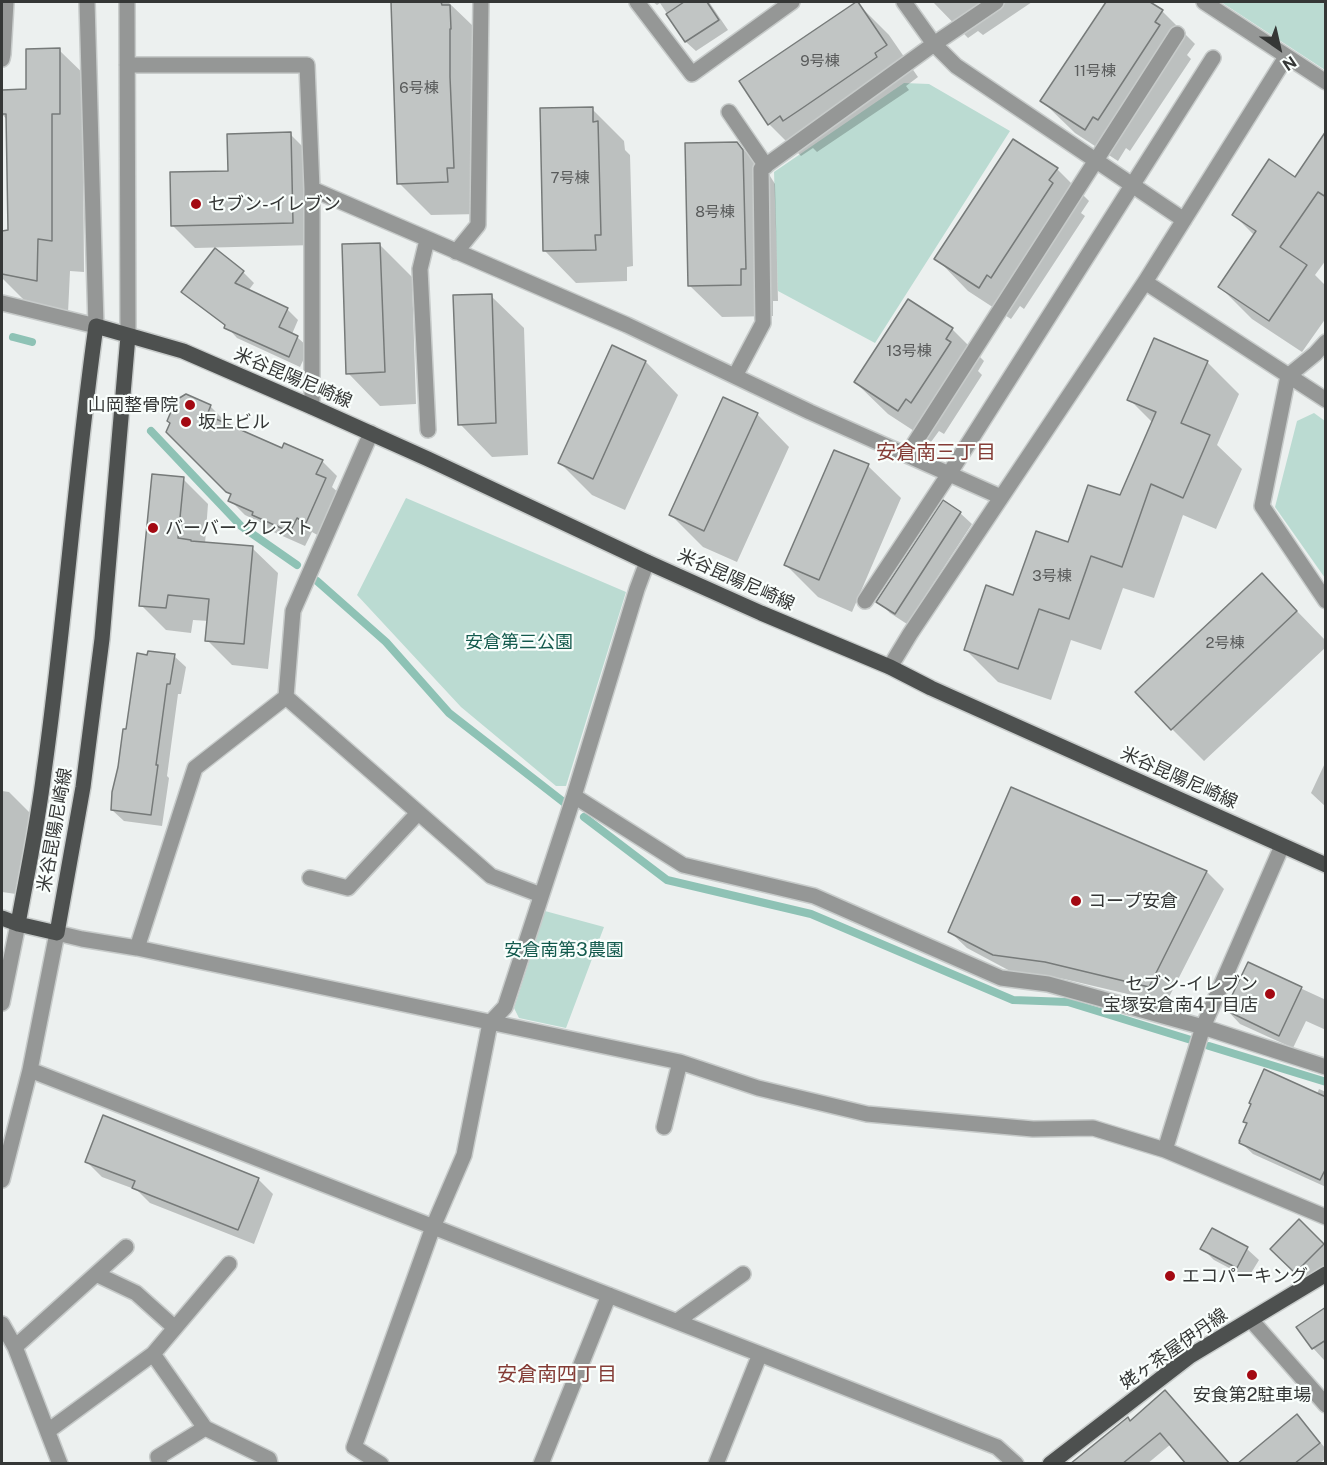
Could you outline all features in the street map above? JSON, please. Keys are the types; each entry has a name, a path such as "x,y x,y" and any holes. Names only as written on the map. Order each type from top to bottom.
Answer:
{"main road":[{"name":"米谷昆陽尼崎線","path":"18,924 44,774 96,326 183,351 312,406 647,562 772,618 890,667 931,688 1326,865"},
{"name":"米谷昆陽尼崎線","path":"57,933 83,787 102,639 128,336"},
{"path":"2,918 57,933"},
{"name":"姥ヶ茶屋伊丹線","path":"1050,1464 1190,1356 1326,1274"}],"street":[{"path":"2,58 6,2"},
{"path":"2,303 96,326 87,2"},
{"path":"127,2 128,336"},
{"path":"456,252 478,225 481,2"},
{"path":"637,2 692,74 792,2"},
{"path":"904,2 934,44 956,66 1184,220"},
{"path":"735,376 763,323 761,169 996,2"},
{"path":"1204,2 1326,82"},
{"path":"907,455 1177,34"},
{"path":"890,667 1145,282 1286,57"},
{"path":"865,601 949,474 1214,58"},
{"path":"128,66 307,65 312,189 312,406"},
{"path":"729,112 766,166"},
{"path":"312,189 627,325 810,412 1001,497"},
{"path":"427,240 420,269 428,430"},
{"path":"1145,282 1326,400"},
{"path":"1326,342 1288,376 1262,506 1326,601"},
{"path":"137,948 195,768 286,697 293,611 371,433"},
{"path":"381,1464 354,1447 433,1227 464,1155 490,1023 505,1007 647,562"},
{"path":"286,697 491,876 541,896"},
{"path":"574,796 683,865 814,896 1001,978 1048,984 1203,1027 1326,1067"},
{"path":"310,878 348,888 418,813"},
{"path":"1165,1150 1203,1027 1282,846"},
{"path":"2,1003 18,924"},
{"path":"2,1180 30,1070 57,933 680,1062 758,1088 867,1114 1033,1129 1093,1128 1165,1150 1326,1217"},
{"path":"664,1127 680,1062"},
{"path":"30,1070 997,1447 1016,1464"},
{"path":"15,1347 126,1247"},
{"path":"48,1431 153,1354 229,1264"},
{"path":"96,1274 136,1293 175,1328"},
{"path":"676,1321 743,1274"},
{"path":"542,1464 609,1295"},
{"path":"1251,1320 1326,1406"},
{"path":"2,1324 15,1347 60,1464"},
{"path":"153,1354 205,1428 269,1459 270,1464"},
{"path":"716,1464 760,1354"},
{"path":"160,1464 158,1457 205,1428"}],"green space":[{"path":"1221,2 1325,2 1325,70"},
{"path":"904,83 929,84 1010,131 875,343 778,291 774,172"},
{"path":"1314,413 1325,421 1325,578 1275,507 1297,421"},
{"name":"安倉第三公園","path":"406,498 626,592 566,786 556,786 461,707 357,595"},
{"name":"安倉南第3農園","path":"545,911 604,927 566,1028 519,1018 514,1008"}],"building":[{"path":"391,2 441,2 442,5 450,5 454,168 447,168 448,182 397,184"},
{"path":"684,2 707,2 719,20 685,42 666,14"},
{"path":"856,2 887,45 875,53 877,57 801,109 783,121 780,116 768,125 739,81"},
{"path":"1106,2 1150,2 1163,10 1155,22 1160,25 1098,120 1093,117 1085,130 1040,101"},
{"path":"60,48 60,114 52,114 52,241 38,239 37,281 2,274 2,231 8,230 6,114 2,114 2,90 26,89 26,49"},
{"path":"593,107 593,122 598,121 601,235 595,235 596,250 543,251 540,108"},
{"path":"1326,131 1326,197 1318,192 1280,247 1307,265 1269,321 1218,287 1256,231 1232,215 1269,159 1295,177"},
{"path":"291,132 293,223 171,226 170,172 228,171 227,134"},
{"path":"1013,139 1058,168 1049,180 1053,183 991,278 987,275 979,288 934,259"},
{"path":"737,142 743,150 746,269 741,269 741,285 688,286 685,143"},
{"path":"380,243 385,372 346,374 342,244"},
{"path":"215,248 244,271 235,283 288,308 279,327 298,336 289,357 224,328 225,325 181,292"},
{"path":"492,294 496,423 458,425 453,295"},
{"path":"908,299 953,328 946,339 951,342 911,403 906,399 898,411 854,382"},
{"path":"1154,338 1208,361 1181,423 1210,435 1183,498 1151,484 1122,567 1091,556 1069,619 1039,609 1018,669 964,650 986,585 1013,595 1036,531 1068,542 1088,485 1120,495 1156,412 1127,400"},
{"path":"612,345 646,361 593,479 558,463"},
{"path":"186,394 211,405 207,415 282,448 284,443 323,460 316,474 326,478 306,523 297,518 290,532 228,501 231,494 226,492 166,432 170,423 167,421 176,400"},
{"path":"723,397 758,413 704,531 669,515"},
{"path":"834,450 869,464 819,580 784,565"},
{"path":"152,474 184,477 178,538 253,546 244,644 205,641 209,599 168,595 166,608 139,606"},
{"path":"943,500 961,512 895,614 876,602"},
{"path":"1262,573 1297,611 1171,730 1135,692"},
{"path":"148,651 175,654 170,684 167,684 151,815 111,810 112,792 123,729 126,729 137,653 147,655"},
{"name":"コープ安倉","path":"1011,787 1207,871 1149,987 1045,962 993,955 948,932"},
{"path":"1248,962 1302,987 1279,1036 1225,1010"},
{"path":"1264,1069 1326,1097 1326,1168 1320,1180 1239,1143 1247,1123 1243,1122 1251,1104 1249,1103"},
{"path":"103,1115 259,1178 238,1230 132,1188 135,1181 85,1162"},
{"path":"1299,1219 1324,1244 1295,1273 1270,1249"},
{"path":"1212,1228 1248,1247 1237,1268 1200,1249"},
{"path":"1326,1307 1326,1340 1312,1349 1296,1327"},
{"path":"1165,1390 1230,1464 1186,1464 1160,1433 1122,1464 1070,1464 1128,1417 1130,1421"},
{"path":"1297,1414 1320,1443 1294,1464 1237,1464"}],"waterway":[{"path":"13,337 32,342"},
{"path":"151,431 241,526 297,565"},
{"path":"317,581 386,642 449,713 566,804"},
{"path":"584,817 667,880 811,914 1013,1000 1068,1002 1191,1040"},
{"path":"1209,1046 1326,1082"}],"place":[{"name":"セブン-イレブン","path":"196,204"},
{"name":"山岡整骨院","path":"190,405"},
{"name":"坂上ビル","path":"186,422"},
{"name":"バーバー クレスト","path":"153,528"},
{"name":"コープ安倉","path":"1076,901"},
{"name":"セブン-イレブン 宝塚安倉南4丁目店","path":"1270,994"},
{"name":"エコパーキング","path":"1170,1276"},
{"name":"安食第2駐車場","path":"1252,1375"}],"district":[{"name":"安倉南三丁目","path":"936,453"},
{"name":"安倉南四丁目","path":"557,1375"}]}
